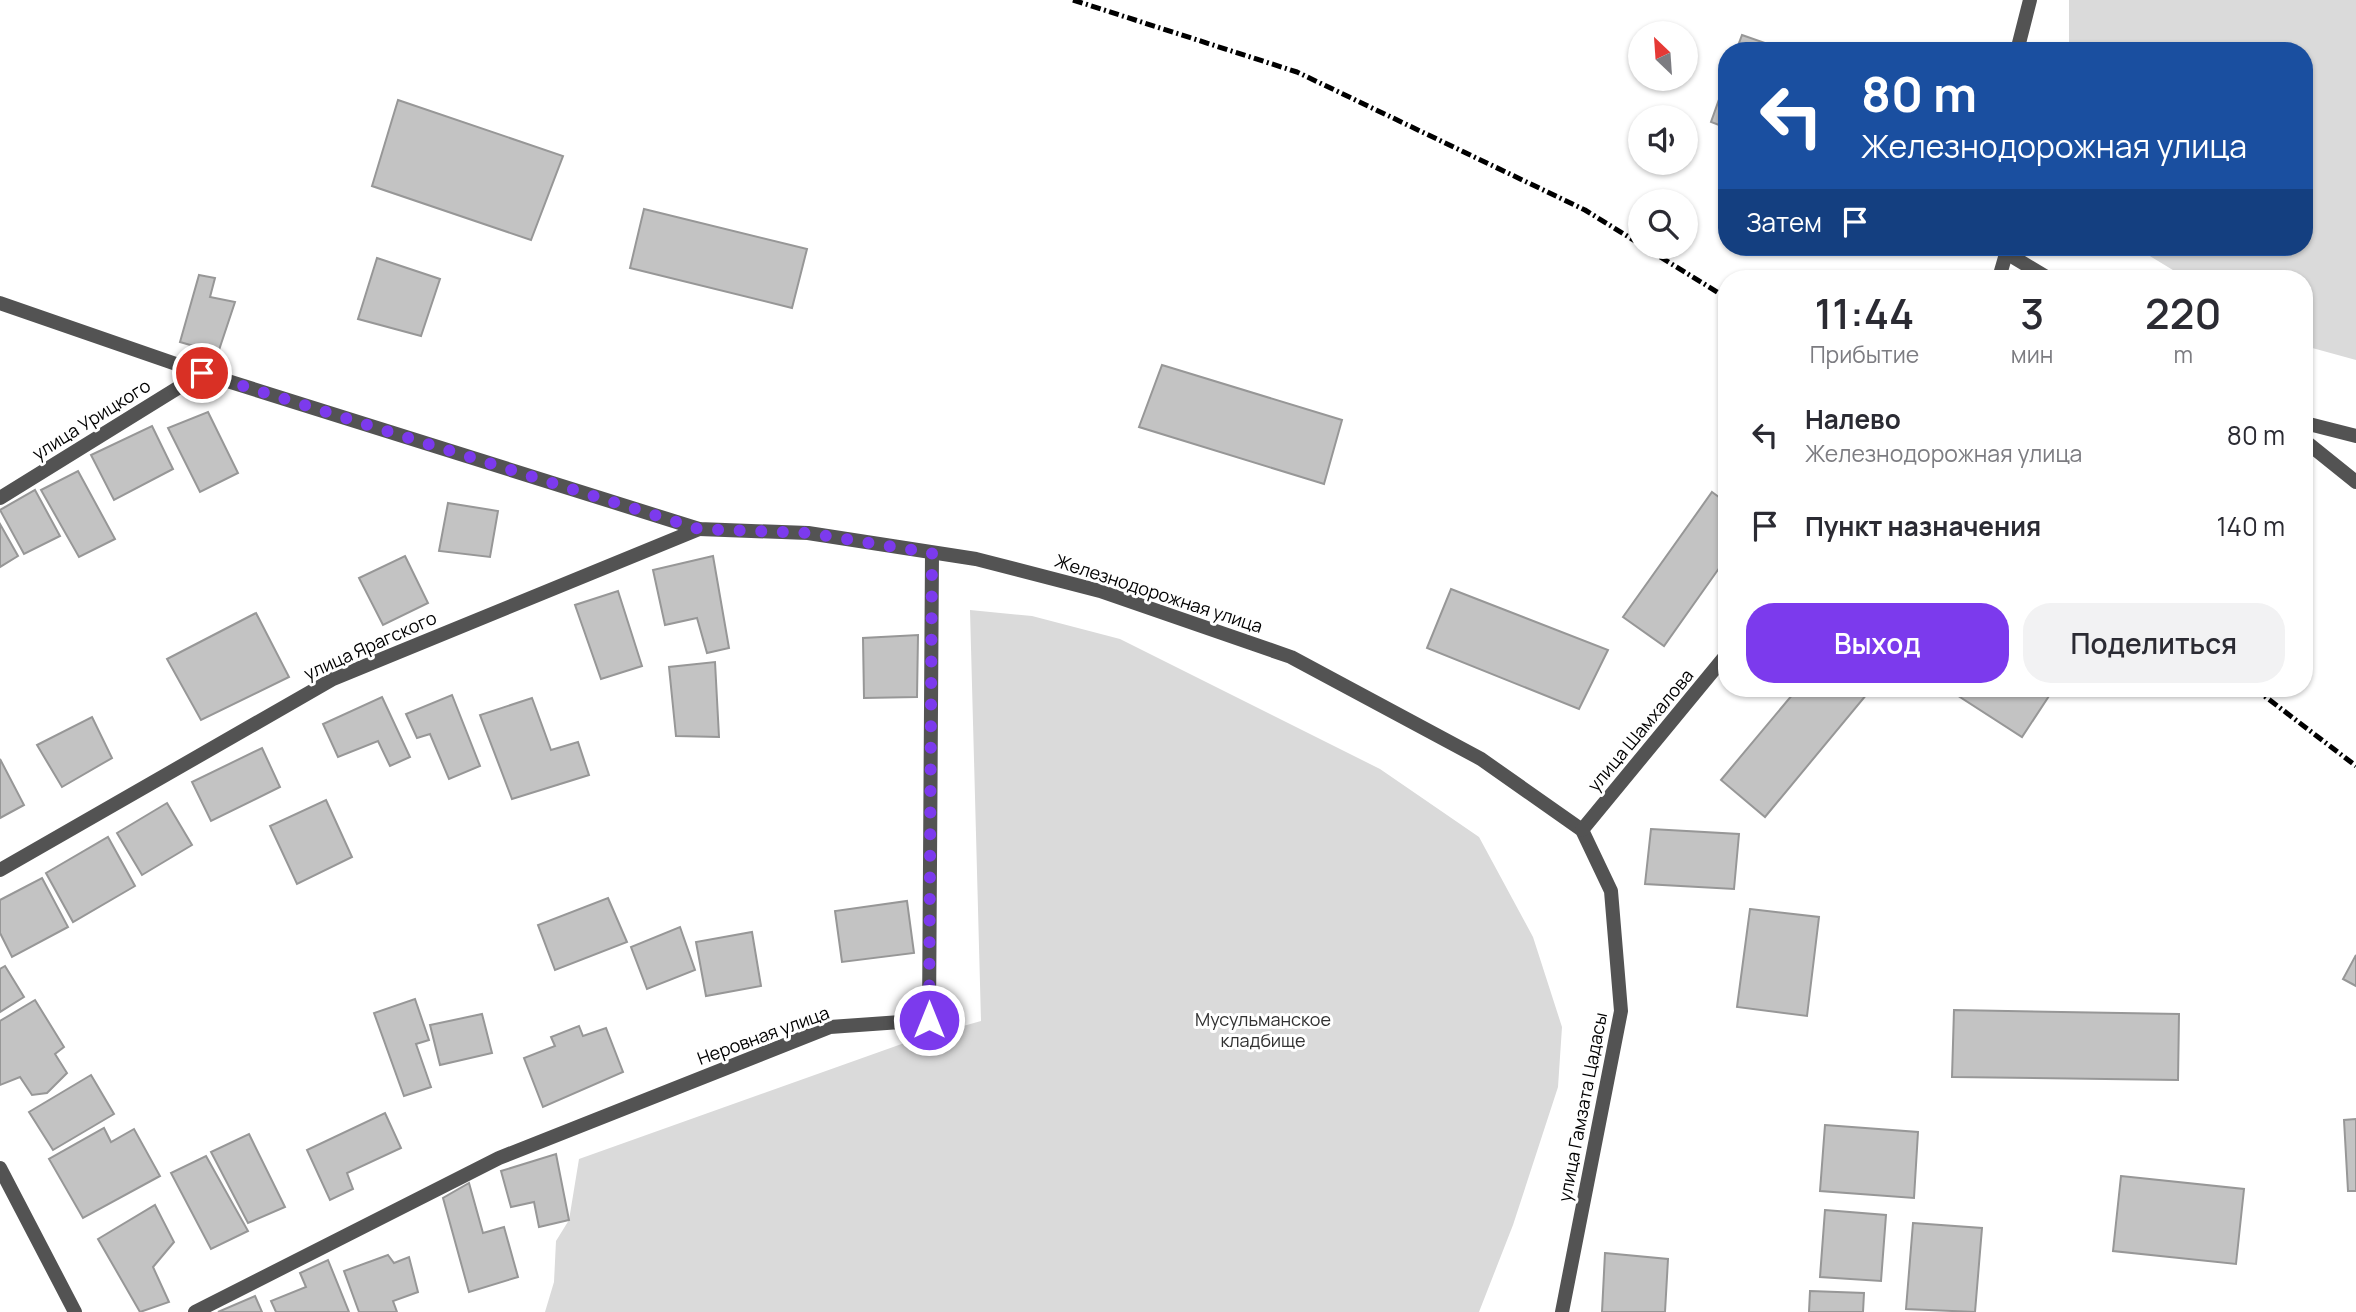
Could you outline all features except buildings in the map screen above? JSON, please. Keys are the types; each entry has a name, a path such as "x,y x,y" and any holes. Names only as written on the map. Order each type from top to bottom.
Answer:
{"street":[{"path":"2019,42 2030,0"},
{"path":"2017,256 2037,270"},
{"name":"Железнодорожная улица","path":"0,303 202,373 699,529 808,533 976,559 1100,591 1291,656 1481,760 1582,830"},
{"name":"улица Урицкого","path":"0,498 202,373"},
{"path":"2313,425 2356,436"},
{"path":"2313,447 2356,482"},
{"name":"улица Ярагского","path":"0,870 332,678 699,529"},
{"name":"Неровная улица","path":"195,1312 499,1158 830,1027 929,1020 932,553"},
{"name":"улица Шамхалова","path":"1582,830 1718,665"},
{"name":"улица Гамзата Цадасы","path":"1562,1312 1621,1011 1611,891 1582,830"},
{"path":"0,1168 75,1312"}],"green space":[{"path":"2069,0 2356,0 2356,360 2313,348 2313,270 2173,270 2150,256 2313,256 2313,42 2069,42"},
{"name":"Мусульманское кладбище","path":"970,610 1032,616 1120,639 1380,769 1479,837 1533,937 1562,1027 1558,1087 1513,1225 1479,1312 545,1312 554,1282 556,1241 569,1220 579,1159 910,1041 981,1021"}],"railway":[{"path":"1073,0 1297,72 1585,210 1628,237"},
{"path":"1664,259 1718,292"},
{"path":"2266,697 2356,766"}],"route":[{"path":"202,373 699,529 808,533 932,553 929,1020"}]}
